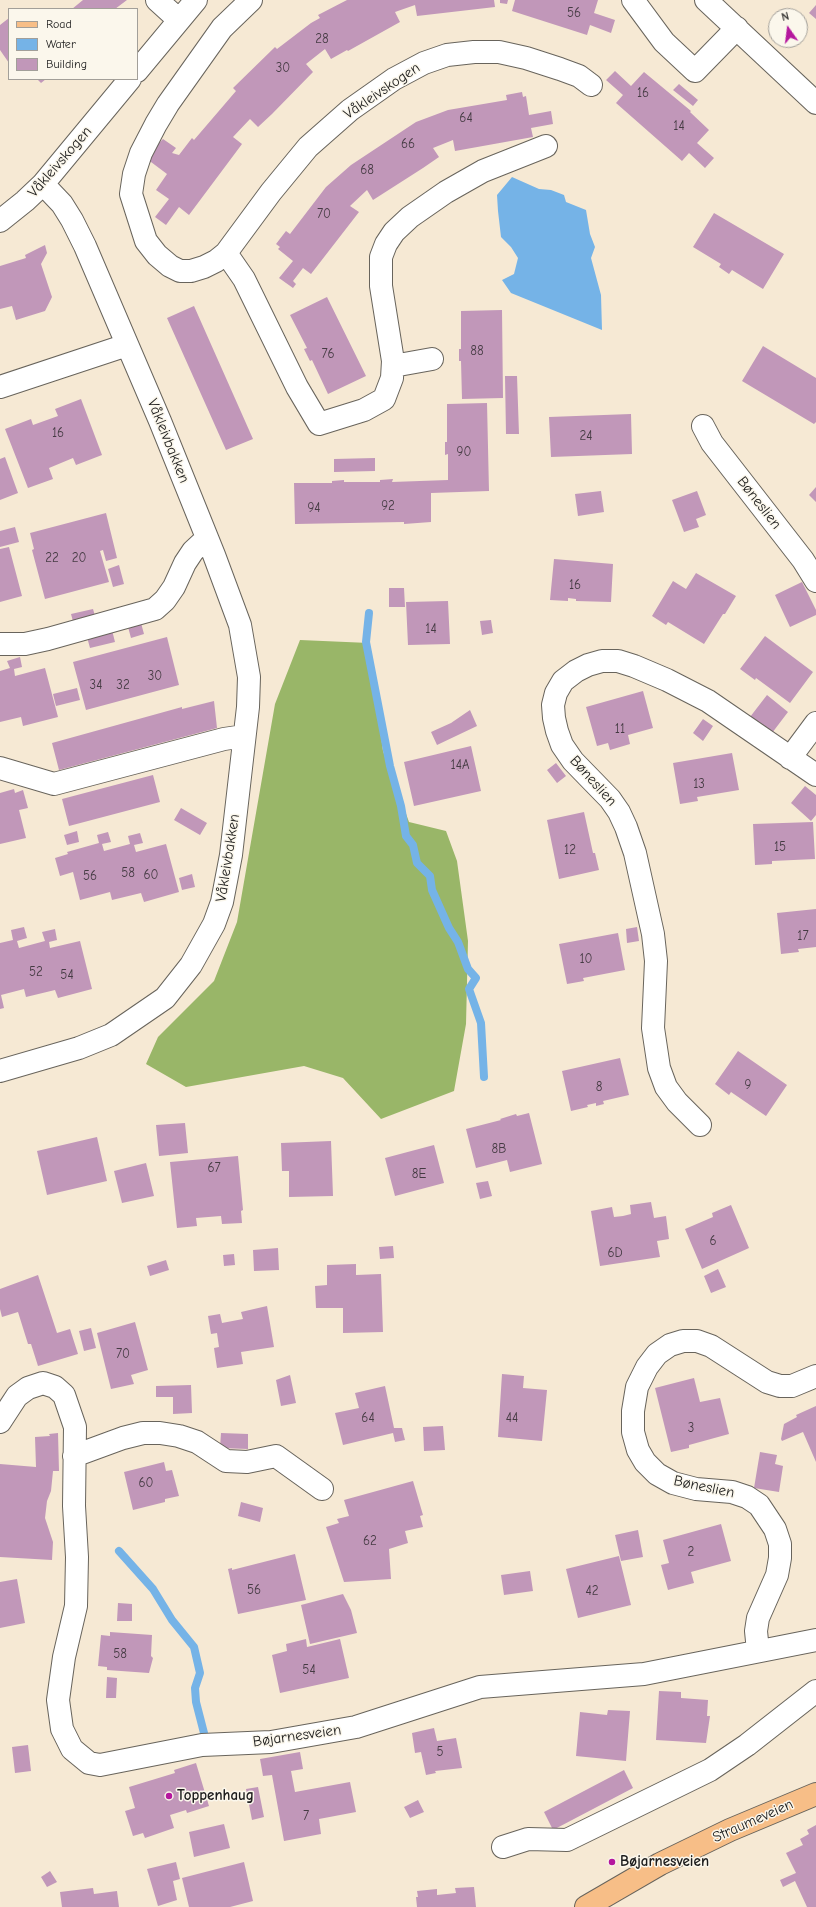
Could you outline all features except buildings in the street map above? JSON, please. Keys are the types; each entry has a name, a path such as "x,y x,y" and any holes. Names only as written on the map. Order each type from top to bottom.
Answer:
{"main road":[{"name":"Straumeveien","path":"586,1907 660,1864 688,1850 730,1830 816,1794"}],"street":[{"path":"157,0 179,20"},
{"path":"138,69 196,0"},
{"name":"Våkleivskogen","path":"251,0 222,28 156,124 136,167 131,194 146,241 170,266 180,271 191,271 210,264 226,252 275,187 308,147 350,110 394,78 424,63 447,55 474,52 499,52 560,68 579,76 591,85"},
{"path":"633,0 664,42 694,71 737,28"},
{"path":"706,0 816,103"},
{"name":"Våkleivskogen","path":"0,221 25,202 43,184 129,80"},
{"path":"226,252 244,280 297,387 319,424 364,410 384,399 392,378 393,366 383,307 380,272 381,257 386,244 394,232 410,216 483,171 546,146"},
{"name":"Våkleivbakken","path":"0,1071 79,1048 111,1035 165,998 192,965 214,924 222,902 231,855 249,677 240,625 207,538 127,345 85,246 72,220 62,204 43,184"},
{"path":"0,387 127,345"},
{"path":"393,366 432,359"},
{"name":"Bøneslien","path":"702,426 712,443 802,560 816,581"},
{"path":"0,644 25,644 48,639 155,609 165,600 174,587 185,563 193,551 207,538"},
{"name":"Bøneslien","path":"700,1125 676,1102 666,1087 659,1068 653,1028 656,961 653,934 635,853 619,812 610,799 573,761 562,745 554,718 553,705 556,693 563,681 576,671 588,665 602,662 618,662 634,666 667,680 708,701 816,775"},
{"path":"790,758 816,723"},
{"path":"0,768 54,784 224,739 244,736"},
{"name":"Bøneslien","path":"758,1651 756,1631 758,1618 777,1575 780,1558 780,1544 775,1529 759,1505 747,1497 732,1492 696,1489 673,1483 657,1474 645,1462 638,1450 634,1432 633,1411 637,1387 647,1367 657,1354 670,1345 683,1341 697,1341 710,1346 767,1382 780,1386 792,1386 816,1376"},
{"name":"Bøjarnesveien","path":"0,1422 17,1396 28,1388 43,1383 55,1387 64,1395 75,1427 76,1606 64,1657 58,1700 62,1729 72,1749 89,1763 100,1765 202,1745 271,1742 356,1727 480,1687 644,1674 816,1640"},
{"path":"74,1456 123,1438 143,1433 160,1433 179,1436 197,1442 226,1461 247,1462 276,1456 322,1489"},
{"path":"503,1847 528,1839 567,1840 710,1770 747,1745 816,1691"}],"green space":[{"path":"300,640 369,643 383,751 409,822 446,831 457,861 468,941 466,1024 454,1091 381,1119 343,1078 304,1066 186,1087 146,1064 158,1037 214,981 237,922 275,704"}],"water":[{"path":"512,177 539,189 551,190 564,195 566,202 586,210 590,234 595,247 591,258 601,295 602,330 511,293 502,280 514,274 518,258 511,247 501,237 498,211 497,195"}],"waterway":[{"path":"369,613 366,642 390,766 401,806 406,836 413,845 417,863 430,876 432,890 449,928 458,942 468,969 476,978 469,989 481,1023 484,1077"},
{"path":"119,1551 153,1589 172,1620 194,1647 200,1673 195,1688 196,1702 204,1733 202,1745"}],"place":[{"name":"Toppenhaug","path":"169,1796"},
{"name":"Bøjarnesveien","path":"612,1862"}]}
